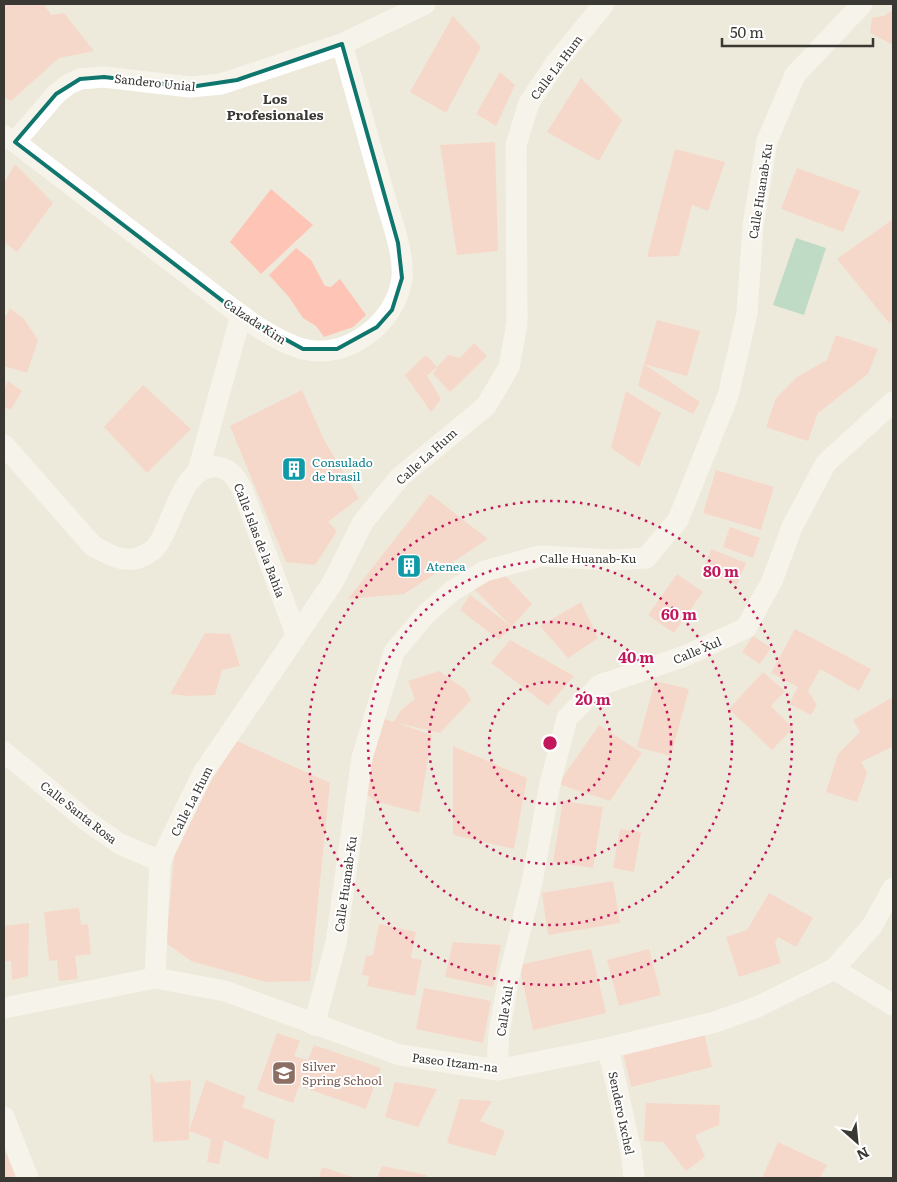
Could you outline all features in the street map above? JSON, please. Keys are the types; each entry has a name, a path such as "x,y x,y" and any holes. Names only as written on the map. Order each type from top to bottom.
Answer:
{"street":[{"name":"Sandero Unial","path":"10,139 56,94 69,84 80,79 104,77 206,87 237,80 342,44 425,4"},
{"name":"Calle La Hum","path":"155,978 160,861 203,773 333,582 363,522 394,484 448,435 486,406 508,367 517,323 516,146 528,103 556,64 604,4"},
{"name":"Calle Huanab-Ku","path":"314,1025 336,943 362,758 394,652 425,615 446,597 485,571 540,556 613,560 646,558 678,520 728,396 747,313 753,226 767,141 795,75 862,4"},
{"name":"Calzada Kim","path":"10,139 241,315 285,342 304,349 320,351 337,349 377,327 392,310 402,278 398,243 342,44"},
{"path":"4,445 93,546 110,556 127,559 141,557 156,548 182,492 198,471 241,315"},
{"name":"Calle Xul","path":"497,1070 499,1033 509,977 532,882 550,784 567,718 600,685 685,656 746,628 772,581 792,526 826,462 893,402"},
{"name":"Calle Islas de la Bahía","path":"198,471 212,466 224,468 234,475 252,513 296,634"},
{"name":"Calle Santa Rosa","path":"4,752 87,821 120,844 160,861"},
{"name":"Paseo Itzam-na","path":"4,1008 155,978 226,991 314,1025 400,1055 497,1070 608,1048 715,1022 757,1007 834,969 872,926 893,888"},
{"path":"834,969 893,1005"},
{"name":"Sendero Ixchel","path":"608,1048 631,1151 634,1178"},
{"path":"4,1117 28,1178"}],"highlighted area":[{"path":"342,44 398,243 402,278 392,310 377,327 337,349 303,349 241,315 15,142 56,94 80,79 104,77 190,87 237,80"}],"green space":[{"path":"796,238 826,248 804,315 773,305"}],"building":[{"path":"5,4 44,4 51,15 64,13 94,51 59,58 11,101 4,97"},
{"path":"893,10 893,45 870,33 872,18 884,16"},
{"path":"453,16 481,47 446,113 410,92"},
{"path":"500,72 515,85 496,126 476,114"},
{"path":"581,78 622,120 599,161 547,132"},
{"path":"495,142 498,251 457,255 440,145"},
{"path":"675,149 725,162 708,211 692,205 679,256 647,257"},
{"path":"15,164 53,203 17,252 4,242 4,183"},
{"path":"797,168 860,191 843,232 781,209"},
{"path":"271,189 313,225 261,274 230,242"},
{"path":"893,219 893,321 889,323 837,259"},
{"path":"296,248 311,260 325,286 331,287 340,279 366,315 353,327 324,337 316,326 303,318 289,297 269,275"},
{"path":"10,308 24,319 38,340 27,373 4,366 4,313 6,316"},
{"path":"657,320 700,331 687,376 644,364"},
{"path":"836,335 878,349 868,374 818,413 808,441 766,427 776,398 797,377 827,360"},
{"path":"474,343 487,356 450,392 433,374 448,355 460,358"},
{"path":"426,355 437,367 427,376 441,399 431,412 405,375"},
{"path":"644,364 700,402 693,414 638,386"},
{"path":"8,381 22,391 11,409 4,408 4,389"},
{"path":"143,385 191,429 147,473 104,427"},
{"name":"Consulado de brasil","path":"302,390 324,440 359,498 328,522 337,531 315,565 286,562 230,426"},
{"path":"626,391 661,413 639,467 611,448"},
{"path":"716,470 774,487 761,530 703,513"},
{"name":"Atenea","path":"430,494 488,539 404,594 348,599"},
{"path":"730,527 760,538 753,558 723,547"},
{"path":"711,549 746,563 737,585 703,571"},
{"path":"503,573 532,604 499,640 460,610 470,595 511,626 474,589"},
{"path":"677,574 703,592 674,633 648,615"},
{"path":"581,602 598,638 568,658 540,626"},
{"path":"795,629 871,669 859,691 820,669 808,691 817,705 811,715 789,704 798,687 771,673"},
{"path":"205,633 230,634 240,666 222,670 215,695 189,696 170,694"},
{"path":"753,636 771,648 760,664 742,652"},
{"path":"510,640 574,676 548,706 491,663"},
{"path":"439,671 466,690 471,700 440,733 397,723 432,735 419,813 375,801 364,792 378,717 394,722 401,710 415,699 408,681"},
{"path":"763,672 785,691 771,706 793,728 772,750 729,709"},
{"path":"655,681 689,689 671,756 637,747"},
{"path":"893,697 893,750 892,747 861,762 867,773 857,802 826,792 838,754 860,732 853,720"},
{"path":"599,725 642,753 610,801 558,784"},
{"path":"233,739 330,783 310,981 266,982 191,961 166,943 175,848"},
{"path":"453,746 527,778 514,849 453,835"},
{"path":"563,801 603,807 593,868 553,862"},
{"path":"620,829 641,832 634,872 613,868"},
{"path":"613,881 620,923 548,935 542,893"},
{"path":"769,893 813,918 796,947 778,937 775,943 781,963 739,977 726,937 747,930"},
{"path":"79,908 81,925 88,924 91,954 75,956 78,979 59,981 57,960 49,961 44,912"},
{"path":"29,923 28,976 12,980 11,961 4,962 4,926"},
{"path":"379,924 416,932 411,958 422,960 415,996 367,986 369,976 362,975 366,956 373,955"},
{"path":"453,942 501,945 493,987 445,977"},
{"path":"591,949 606,1013 533,1030 519,965"},
{"path":"649,949 661,995 619,1006 607,960"},
{"path":"424,988 491,1001 483,1043 416,1029"},
{"path":"277,1033 300,1041 294,1056 308,1060 314,1045 381,1068 366,1109 299,1086 293,1103 257,1090"},
{"path":"704,1033 712,1067 631,1087 623,1053"},
{"path":"150,1072 156,1083 191,1080 189,1140 153,1142"},
{"path":"206,1080 246,1097 242,1107 275,1120 268,1160 224,1140 219,1164 207,1162 211,1139 189,1131"},
{"path":"395,1082 437,1089 418,1127 385,1117"},
{"path":"460,1099 492,1101 480,1121 505,1131 495,1156 447,1143"},
{"path":"646,1103 720,1105 719,1125 695,1135 705,1157 686,1171 663,1142 644,1141"},
{"path":"778,1142 827,1165 820,1178 762,1178"},
{"path":"6,1153 15,1176 4,1178 4,1154"},
{"path":"382,1166 427,1175 426,1178 377,1178"},
{"path":"322,1167 356,1178 319,1178"}],"place":[{"name":"Consulado de brasil","path":"294,469"},
{"name":"Atenea","path":"409,566"},
{"name":"Silver Spring School","path":"284,1073"}],"district":[{"name":"Los Profesionales","path":"275,106"}]}
